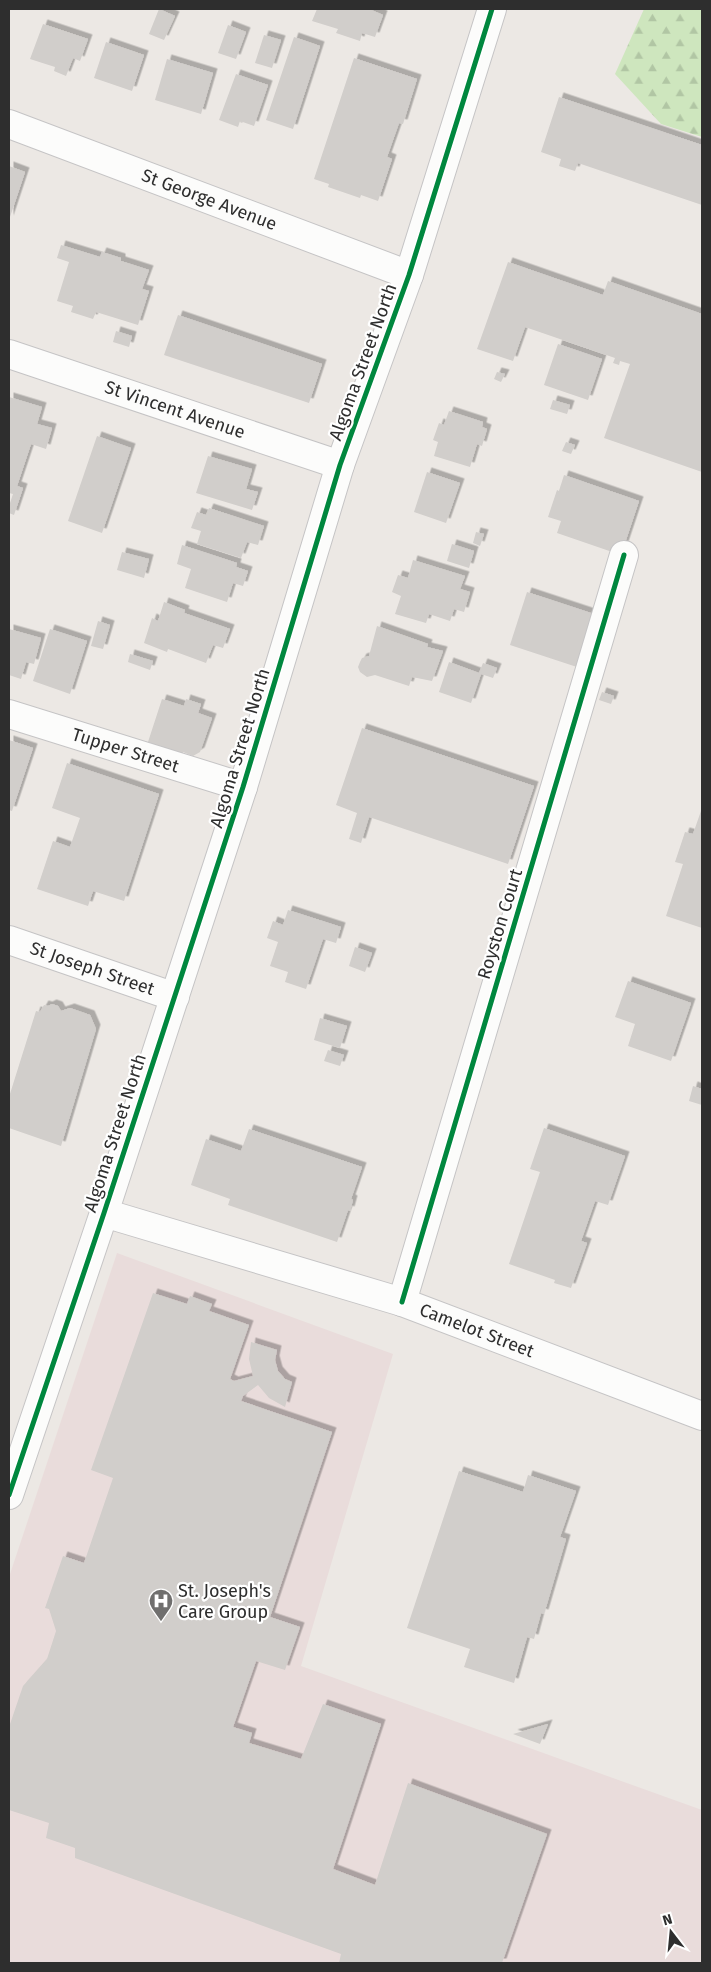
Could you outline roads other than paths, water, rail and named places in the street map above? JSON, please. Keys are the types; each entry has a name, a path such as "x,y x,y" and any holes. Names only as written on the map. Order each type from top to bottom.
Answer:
{"street":[{"name":"Algoma Street North","path":"9,1494 175,997 243,787 340,464 409,275 492,9"},
{"name":"St George Avenue","path":"9,124 409,275"},
{"name":"St Vincent Avenue","path":"9,354 340,464"},
{"name":"Royston Court","path":"402,1302 624,555"},
{"name":"Tupper Street","path":"9,714 243,787"},
{"name":"St Joseph Street","path":"9,940 175,997"},
{"name":"Camelot Street","path":"104,1213 402,1302 702,1416"}],"place":[{"name":"St. Joseph's Care Group","path":"161,1622"}]}
